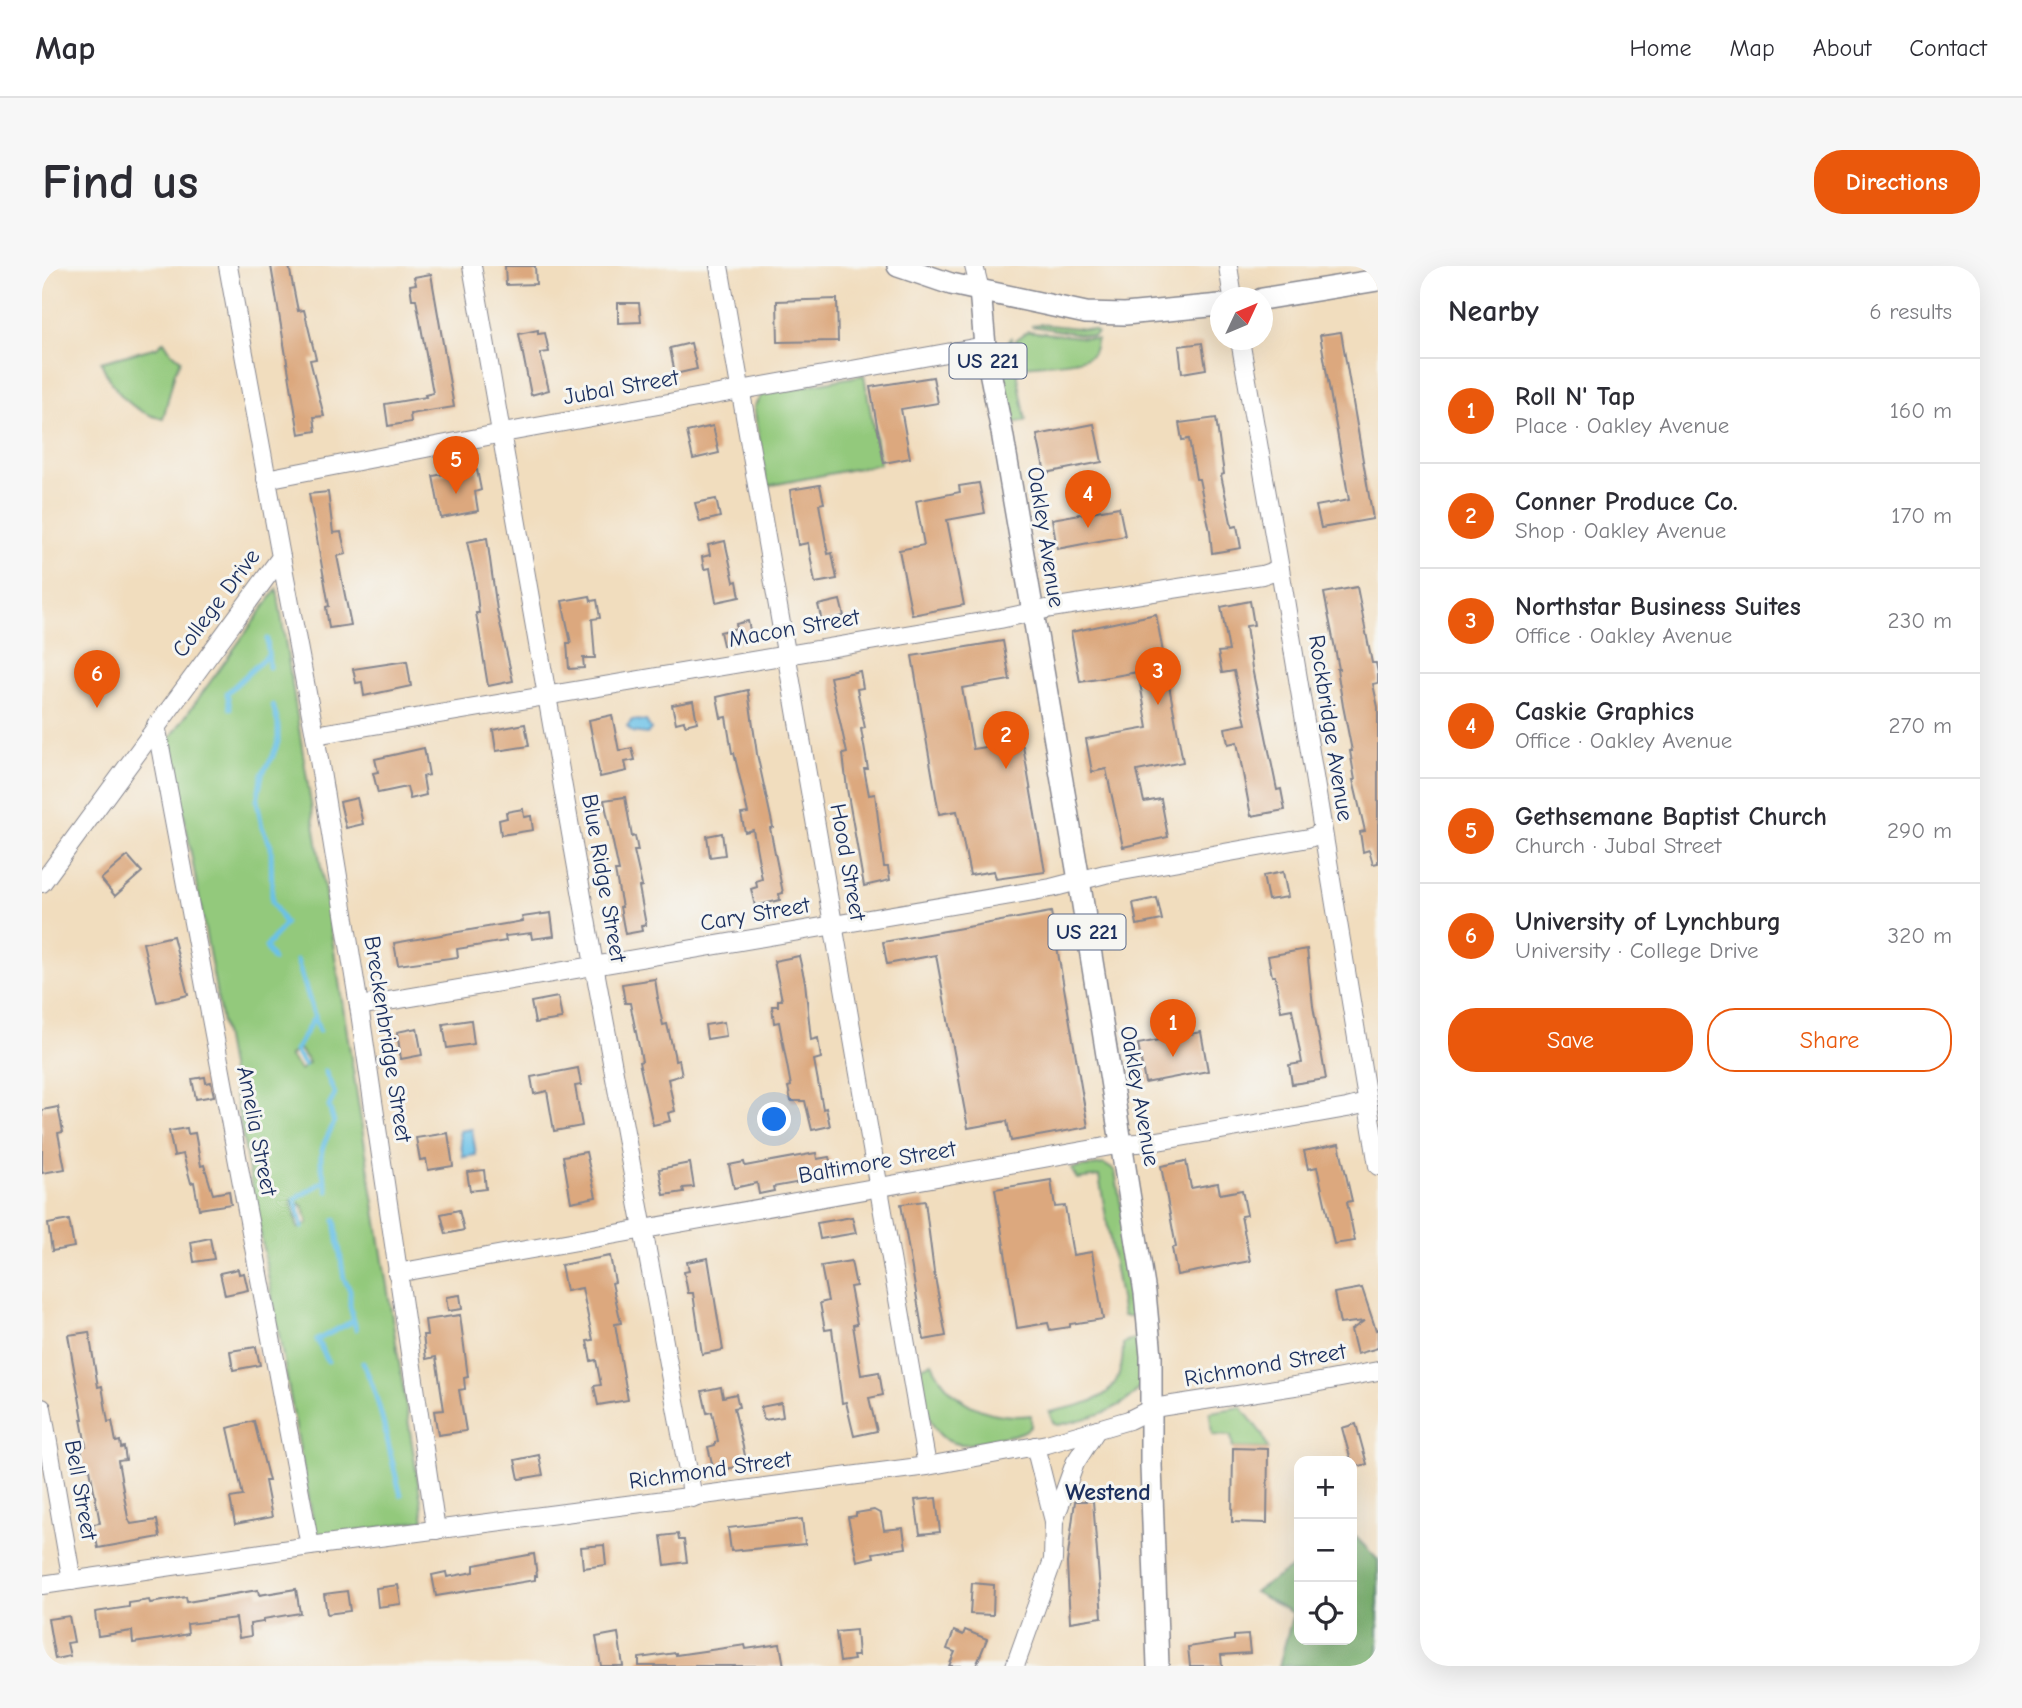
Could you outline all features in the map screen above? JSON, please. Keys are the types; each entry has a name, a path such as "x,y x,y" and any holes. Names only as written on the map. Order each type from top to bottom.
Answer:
{"main road":[{"path":"898,266 951,284 1086,313 1125,314 1210,306"},
{"path":"1273,297 1378,280"},
{"name":"Oakley Avenue","path":"980,290 985,346 1079,880 1145,1293 1153,1408 1151,1466 1158,1666"}],"street":[{"name":"College Drive","path":"42,883 281,556 228,266"},
{"name":"Blue Ridge Street","path":"472,266 594,965 693,1498"},
{"name":"Hood Street","path":"719,266 927,1466"},
{"path":"974,266 980,290"},
{"path":"1228,266 1231,287"},
{"name":"Jubal Street","path":"266,479 503,433 985,346"},
{"name":"Rockbridge Avenue","path":"1242,350 1378,1166"},
{"name":"Breckenbridge Street","path":"281,556 315,735 359,1006 436,1530"},
{"name":"Macon Street","path":"315,735 1262,575 1280,569"},
{"name":"Amelia Street","path":"156,725 310,1546"},
{"name":"Cary Street","path":"359,1006 1051,888 1079,880 1309,838 1323,833"},
{"name":"Baltimore Street","path":"397,1273 1122,1144 1152,1143 1366,1103"},
{"name":"Richmond Street","path":"42,1585 310,1546 927,1466 1035,1446 1129,1420 1153,1408 1378,1371"},
{"name":"Bell Street","path":"42,1408 72,1581"},
{"path":"1054,1521 1076,1463 1097,1429"},
{"path":"1015,1666 1052,1560 1054,1521 1035,1446"}],"green space":[{"path":"1040,324 1094,330 1097,333 1093,336 1031,326"},
{"path":"1028,331 1097,339 1093,352 1085,358 1021,366 1016,340"},
{"path":"1011,338 1026,421 1013,423 1003,368 1003,357"},
{"path":"164,341 171,352 181,360 175,372 163,419 132,406 124,399 101,362 157,347"},
{"path":"864,375 880,464 767,486 754,407 760,397 767,393"},
{"path":"277,589 424,1520 316,1538 170,738","holes":["299,1049 309,1063 300,1070 289,1056","291,1200 303,1206 308,1223 298,1229"]},
{"path":"1104,1164 1115,1171 1140,1316 1123,1316 1099,1176 1077,1179 1071,1169"},
{"path":"1140,1338 1142,1378 1131,1397 1094,1416 1054,1424 1049,1412 1093,1401 1112,1387 1122,1362 1123,1344"},
{"path":"932,1363 949,1389 972,1406 1000,1415 1031,1415 1031,1426 1015,1435 971,1444 954,1443 944,1438 930,1420 920,1370"},
{"path":"1241,1407 1262,1434 1268,1449 1233,1448 1231,1436 1212,1435 1210,1412"},
{"path":"1357,1538 1378,1560 1378,1666 1279,1666 1293,1613 1254,1592 1294,1566 1294,1645 1357,1645"}],"water":[{"path":"632,720 646,721 651,729 647,734 632,732 627,726"},
{"path":"472,1129 476,1155 463,1157 459,1131"}],"building":[{"path":"271,266 289,266 298,311 304,310 316,359 310,360 324,416 314,417 316,431 299,434"},
{"path":"505,266 535,266 536,284 506,285"},
{"path":"431,274 454,407 410,414 411,422 388,426 385,404 426,397 425,395 433,393 416,299 412,299 410,285 416,284 414,277"},
{"path":"837,299 838,341 778,342 777,301"},
{"path":"618,303 639,303 641,322 618,323"},
{"path":"538,330 538,334 545,333 549,352 540,353 549,390 531,395 519,334"},
{"path":"1341,332 1373,519 1321,528 1316,506 1349,500 1320,335"},
{"path":"691,343 697,369 675,374 670,348"},
{"path":"1202,343 1206,369 1182,373 1179,346"},
{"path":"933,377 938,403 901,409 910,458 884,463 870,387"},
{"path":"1216,418 1224,474 1221,475 1232,527 1237,526 1241,548 1212,553 1210,531 1189,439 1182,440 1179,423"},
{"path":"1094,424 1102,462 1045,473 1037,435"},
{"path":"713,426 719,453 693,459 687,432"},
{"path":"477,470 481,490 475,492 478,511 441,518 433,476"},
{"path":"979,483 985,513 947,520 964,605 912,615 899,550 924,545 916,501 960,492 959,486"},
{"path":"820,485 824,503 819,504 828,554 832,553 837,579 815,583 808,543 798,545 790,490"},
{"path":"328,492 333,533 341,532 346,554 337,556 351,625 329,628 326,607 329,606 309,494"},
{"path":"716,499 720,517 700,522 695,503"},
{"path":"1119,507 1125,536 1057,549 1052,519"},
{"path":"487,538 497,610 513,681 488,686 476,613 479,613 475,578 467,542"},
{"path":"725,541 740,597 716,602 710,568 704,569 702,557 710,555 708,545"},
{"path":"1357,587 1372,663 1376,663 1378,673 1378,683 1373,684 1378,707 1378,863 1373,864 1369,850 1363,852 1360,832 1365,831 1353,780 1352,751 1324,593"},
{"path":"590,596 591,601 597,600 600,618 592,619 595,658 583,658 584,668 569,669 567,643 571,643 562,601"},
{"path":"840,600 844,616 822,621 818,605"},
{"path":"1250,601 1254,625 1246,626 1252,668 1277,790 1281,789 1285,810 1251,816 1237,742 1228,744 1225,728 1246,724 1234,671 1222,673 1218,652 1229,651 1221,607"},
{"path":"1156,614 1183,762 1137,771 1144,802 1161,799 1168,837 1123,847 1106,769 1092,772 1086,739 1148,728 1138,672 1080,682 1071,632"},
{"path":"748,621 752,639 723,645 720,632 737,628 736,624"},
{"path":"1003,641 1010,680 962,688 973,749 1017,742 1023,746 1045,872 996,879 994,871 970,875 957,811 939,814 912,656"},
{"path":"407,661 411,686 364,696 362,682 356,683 353,669"},
{"path":"860,671 863,688 857,689 865,728 861,729 868,769 864,769 869,795 875,794 884,867 888,867 890,880 864,886 847,789 843,754 847,753 830,677"},
{"path":"748,690 783,893 779,894 780,900 755,906 751,889 757,887 756,881 762,879 753,830 745,832 741,814 748,813 732,753 726,717 721,718 717,697"},
{"path":"693,701 697,722 685,725 684,721 676,723 672,705"},
{"path":"612,715 619,751 632,748 635,760 625,762 627,771 600,777 589,720"},
{"path":"525,724 529,746 496,751 493,730"},
{"path":"424,748 429,775 423,777 426,795 410,799 407,787 378,793 373,773 378,772 375,759"},
{"path":"625,797 632,837 635,836 638,851 634,851 642,886 639,887 646,925 641,926 642,931 625,934 615,871 619,871 604,800"},
{"path":"357,798 363,824 346,828 340,802"},
{"path":"523,809 524,817 531,816 533,830 501,835 499,820 507,818 506,812"},
{"path":"722,833 725,855 710,857 707,836"},
{"path":"128,856 142,872 115,896 101,879"},
{"path":"1283,872 1288,897 1268,900 1263,876"},
{"path":"1157,898 1162,920 1137,925 1133,903"},
{"path":"1051,912 1088,1127 1011,1141 1007,1121 968,1128 936,955 887,964 883,942"},
{"path":"551,913 554,936 532,939 531,933 505,936 506,941 457,949 458,957 398,965 394,943 523,921 522,917"},
{"path":"173,936 188,995 157,1002 143,943"},
{"path":"1307,949 1313,1006 1326,1079 1292,1084 1289,1065 1302,1063 1292,1009 1281,1011 1275,976 1272,976 1268,956"},
{"path":"799,956 805,982 811,1040 818,1038 821,1058 814,1060 823,1109 826,1108 830,1126 812,1130 805,1101 791,1101 788,1087 791,1086 779,1022 774,1023 772,1006 778,1006 778,1000 782,1000 774,961"},
{"path":"655,979 663,1025 667,1024 675,1061 679,1060 682,1075 668,1079 675,1111 668,1113 670,1121 653,1125 630,1003 625,1003 622,984"},
{"path":"558,997 562,1019 535,1023 531,1002"},
{"path":"471,1020 474,1044 447,1048 443,1024"},
{"path":"724,1022 726,1036 707,1039 705,1025"},
{"path":"417,1028 422,1055 401,1059 397,1032"},
{"path":"1201,1032 1208,1071 1145,1083 1138,1044"},
{"path":"578,1068 581,1085 575,1086 582,1126 554,1131 547,1091 534,1094 531,1077"},
{"path":"205,1077 206,1083 211,1082 214,1096 196,1099 192,1079"},
{"path":"58,1107 63,1132 58,1133 65,1169 42,1173 42,1110"},
{"path":"187,1128 188,1134 195,1133 201,1166 204,1165 213,1194 229,1191 231,1204 199,1209 194,1182 191,1183 183,1154 174,1156 169,1131"},
{"path":"448,1133 453,1166 428,1170 426,1159 420,1160 416,1138"},
{"path":"1339,1144 1352,1201 1347,1202 1355,1241 1334,1244 1317,1167 1308,1169 1304,1151"},
{"path":"586,1152 596,1197 571,1202 563,1156"},
{"path":"816,1153 817,1159 829,1157 834,1176 773,1187 774,1191 759,1194 757,1183 734,1188 729,1165 744,1162 745,1166"},
{"path":"1186,1161 1191,1188 1218,1183 1220,1194 1242,1190 1247,1215 1241,1216 1250,1261 1177,1275 1172,1248 1176,1247 1161,1166"},
{"path":"690,1163 694,1187 683,1188 684,1192 664,1195 659,1169"},
{"path":"484,1170 486,1189 470,1191 467,1172"},
{"path":"1051,1180 1055,1207 1065,1206 1073,1255 1092,1252 1103,1319 1050,1330 1048,1323 1017,1328 995,1189"},
{"path":"925,1201 946,1336 924,1340 901,1204"},
{"path":"459,1210 464,1230 446,1234 441,1214"},
{"path":"852,1217 856,1233 820,1239 817,1223"},
{"path":"69,1220 74,1247 52,1251 48,1224"},
{"path":"210,1238 214,1259 194,1262 191,1242"},
{"path":"610,1256 615,1282 612,1283 621,1323 615,1324 628,1400 598,1405 594,1386 601,1385 596,1360 591,1361 587,1341 593,1340 582,1288 566,1291 561,1265"},
{"path":"708,1258 723,1350 702,1354 693,1293 688,1293 684,1272 689,1271 687,1262"},
{"path":"851,1261 856,1286 850,1287 857,1324 853,1325 861,1375 879,1372 883,1395 869,1398 877,1431 854,1436 846,1402 842,1403 832,1329 825,1330 820,1303 828,1301 821,1266"},
{"path":"238,1269 239,1274 244,1273 248,1290 225,1295 220,1273"},
{"path":"1362,1288 1376,1330 1378,1329 1378,1348 1357,1354 1351,1330 1364,1321 1340,1324 1334,1293"},
{"path":"460,1295 462,1309 448,1311 446,1297"},
{"path":"460,1315 468,1377 464,1378 465,1389 459,1390 466,1431 438,1435 434,1411 444,1410 436,1357 426,1359 423,1335 427,1335 425,1320"},
{"path":"89,1332 98,1387 102,1386 108,1422 112,1421 116,1442 120,1441 121,1448 124,1447 126,1460 118,1461 128,1518 131,1524 157,1520 160,1537 98,1548 93,1524 100,1523 90,1469 84,1469 81,1447 86,1446 83,1419 68,1335"},
{"path":"256,1347 260,1365 233,1370 230,1351"},
{"path":"721,1387 723,1397 736,1394 739,1407 734,1408 747,1464 719,1471 717,1466 713,1467 708,1447 718,1441 712,1412 707,1413 702,1391"},
{"path":"781,1403 783,1417 764,1420 761,1407"},
{"path":"254,1421 269,1481 265,1481 272,1517 235,1524 230,1498 243,1496 228,1428"},
{"path":"1356,1424 1367,1464 1357,1467 1357,1456 1350,1456 1342,1428"},
{"path":"1233,1448 1268,1449 1267,1523 1232,1522"},
{"path":"539,1455 543,1475 519,1479 515,1460"},
{"path":"936,1498 940,1532 920,1534 915,1500"},
{"path":"1075,1501 1093,1501 1102,1617 1070,1622 1067,1563"},
{"path":"874,1510 881,1514 884,1530 903,1528 906,1548 873,1553 874,1557 857,1561 848,1517"},
{"path":"802,1519 805,1544 731,1551 728,1528"},
{"path":"678,1534 679,1540 684,1540 687,1562 665,1565 661,1536"},
{"path":"604,1545 606,1565 583,1568 581,1547"},
{"path":"534,1554 537,1576 535,1580 436,1596 432,1575 446,1572 447,1577 474,1572 474,1565"},
{"path":"972,1583 994,1585 993,1615 970,1614"},
{"path":"398,1585 401,1604 378,1607 376,1588"},
{"path":"296,1589 300,1613 250,1624 251,1636 239,1638 236,1618 187,1624 188,1634 133,1643 132,1631 98,1636 95,1612 129,1607 129,1603 149,1600 150,1603 186,1597 187,1602 258,1590 259,1595"},
{"path":"347,1591 350,1611 327,1614 324,1594"},
{"path":"69,1616 74,1642 67,1643 70,1656 55,1659 48,1619"},
{"path":"856,1630 858,1656 853,1656 854,1660 840,1662 836,1632"},
{"path":"965,1630 987,1639 976,1666 949,1666 955,1652 947,1649 954,1631 963,1635"},
{"path":"618,1633 623,1666 601,1666 596,1637"},
{"path":"1248,1635 1250,1653 1221,1655 1222,1666 1190,1666 1188,1647 1234,1640 1234,1636"},
{"path":"780,1644 784,1666 639,1666 639,1658 745,1645 746,1649"}],"waterway":[{"path":"267,639 269,667"},
{"path":"230,708 227,693 268,655"},
{"path":"273,705 278,724 278,742 262,774 257,801 262,827 271,846 272,902 285,924 266,947 273,960"},
{"path":"297,960 319,1031"},
{"path":"304,1065 295,1051 315,1016"},
{"path":"325,1071 335,1094 329,1106 334,1123 321,1156 328,1191"},
{"path":"302,1227 295,1199 325,1181"},
{"path":"335,1220 344,1279 350,1290 350,1306 356,1329"},
{"path":"328,1361 317,1340 353,1321"},
{"path":"363,1363 380,1412 401,1495"}],"place":[{"name":"Gethsemane Baptist Church","path":"456,494"},
{"name":"Caskie Graphics","path":"1088,528"},
{"name":"Northstar Business Suites","path":"1158,705"},
{"name":"University of Lynchburg","path":"97,708"},
{"name":"Conner Produce Co.","path":"1006,769"},
{"name":"Roll N' Tap","path":"1173,1057"}],"district":[{"name":"Westend","path":"1108,1492"}]}
